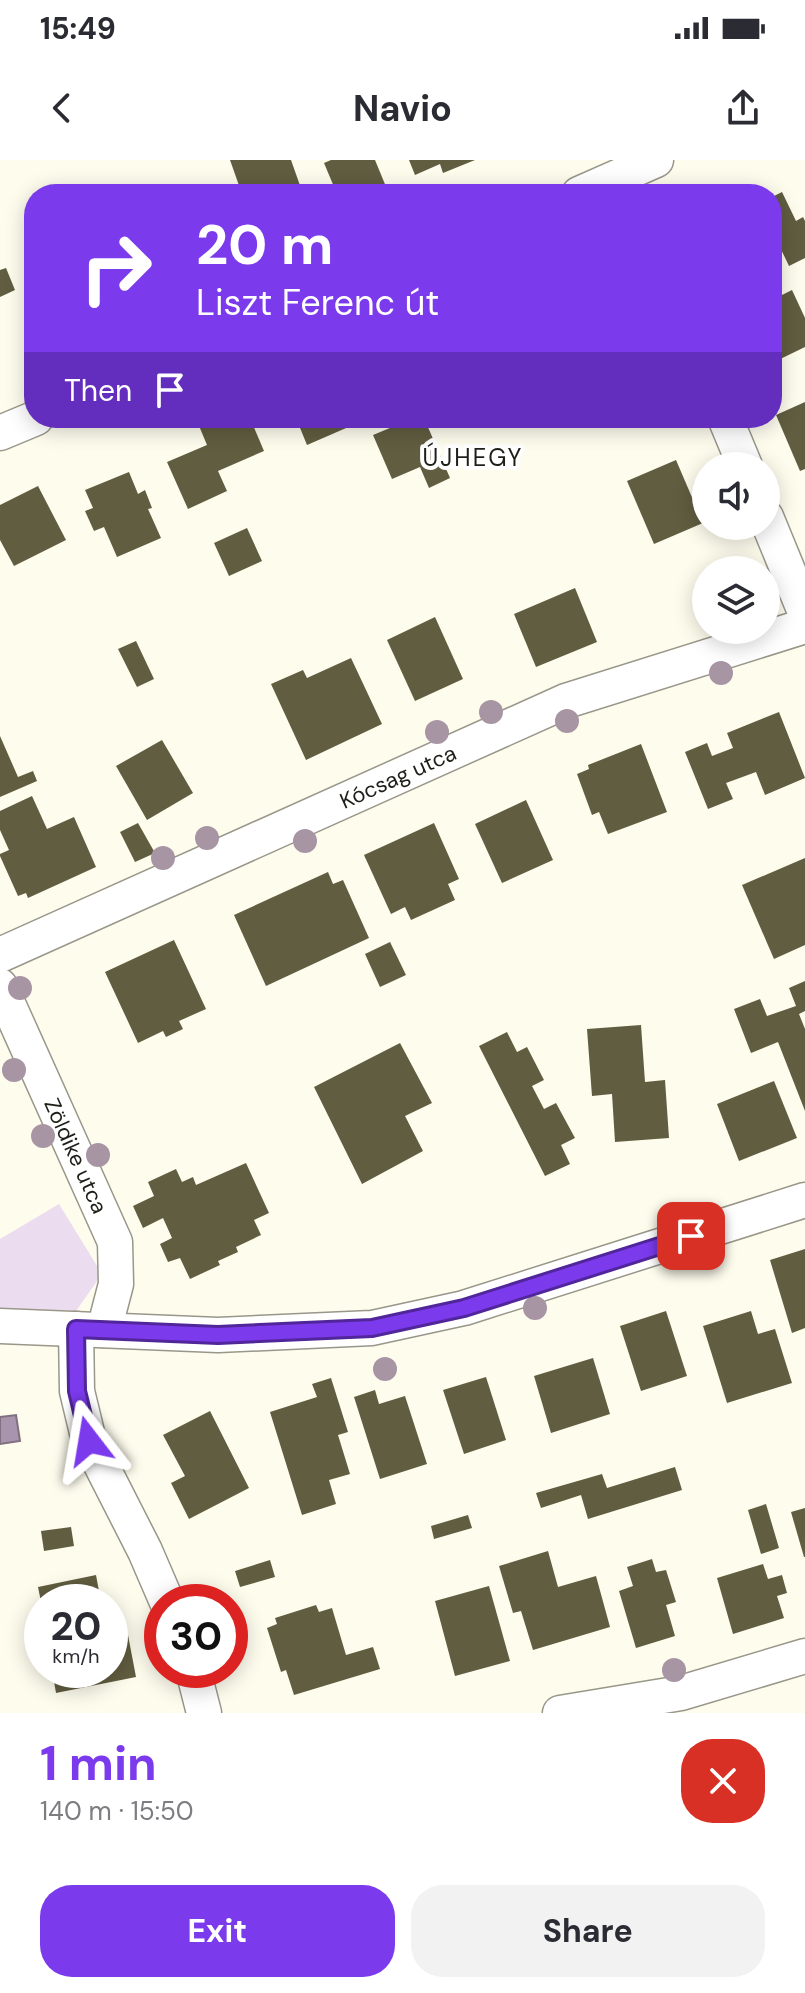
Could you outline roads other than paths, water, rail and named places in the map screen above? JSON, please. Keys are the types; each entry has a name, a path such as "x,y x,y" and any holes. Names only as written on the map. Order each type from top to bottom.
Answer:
{"street":[{"path":"606,184 656,160"},
{"path":"0,433 24,423"},
{"path":"729,428 739,452"},
{"path":"775,540 805,612"},
{"name":"Kócsag utca","path":"0,955 566,701 805,626"},
{"name":"Zöldike utca","path":"0,986 115,1242 116,1284 90,1329 77,1391 89,1441 159,1584"},
{"path":"0,1326 218,1335 372,1328 464,1308 805,1200"},
{"path":"560,1713 681,1693 805,1656"},
{"path":"198,1688 204,1713"}],"district":[{"name":"ÚJHEGY","path":"473,457"}]}
